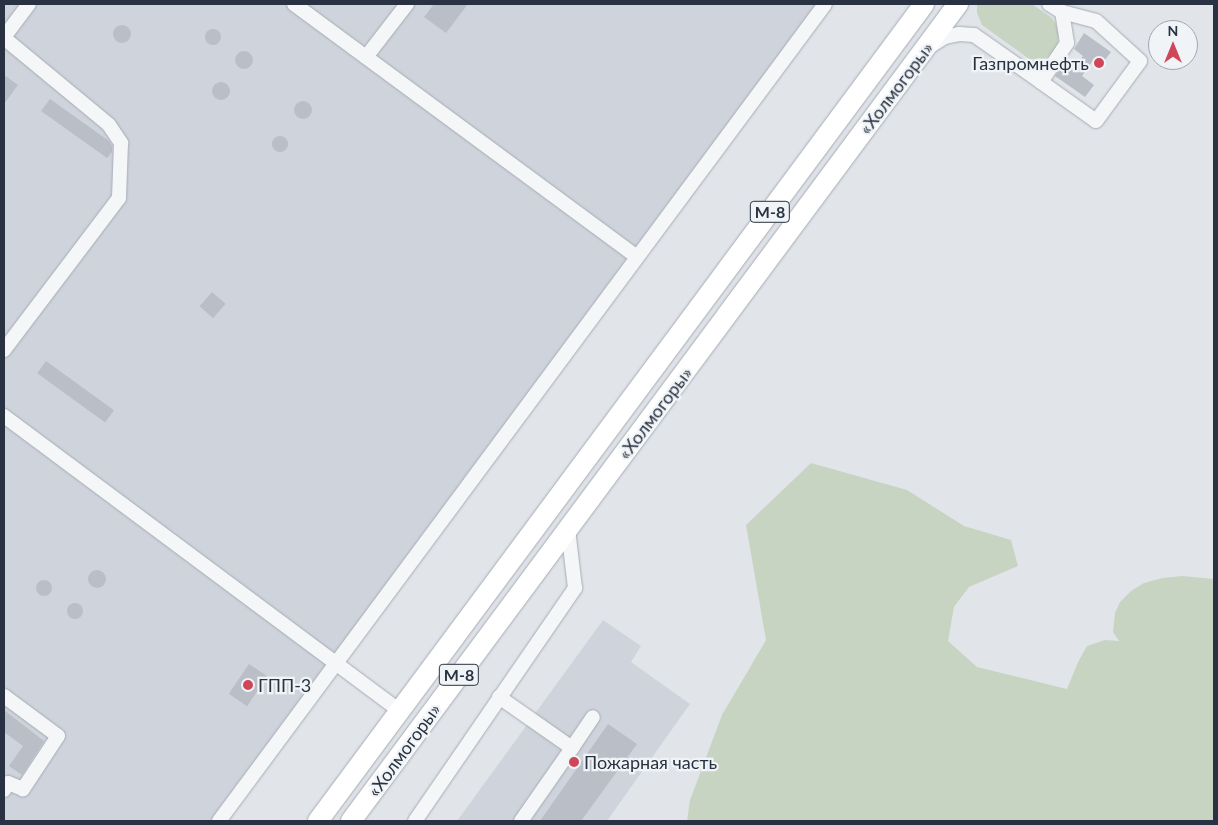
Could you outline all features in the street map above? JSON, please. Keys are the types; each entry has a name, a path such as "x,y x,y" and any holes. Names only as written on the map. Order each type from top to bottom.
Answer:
{"highway":[{"name":"«Холмогоры»","path":"318,821 924,4"},
{"name":"«Холмогоры»","path":"351,821 958,4"},
{"path":"547,514 568,529"}],"lane":[{"path":"4,350 119,198 121,143 109,126 4,38 29,4"},
{"path":"294,4 637,257"},
{"path":"366,57 407,4"},
{"path":"219,821 825,4"},
{"path":"924,51 945,37 959,34 974,35 1096,121 1140,61 1096,21 1062,12 1049,4"},
{"path":"1041,82 1067,43 1062,12"},
{"path":"4,416 400,711"},
{"path":"415,821 498,697 575,588 568,529"},
{"path":"4,696 58,736 22,789 8,783 4,790"},
{"path":"498,697 572,748"},
{"path":"521,821 592,717"}],"shaded area":[{"path":"4,4 821,4 227,821 4,821"},
{"name":"Пожарная часть","path":"603,620 641,646 631,662 690,704 607,821 457,821"}],"green space":[{"path":"977,4 1032,4 1052,18 1056,24 1059,32 1057,48 1045,59 1029,59 982,25 977,13"},
{"path":"811,463 907,490 964,526 1011,540 1018,566 969,587 954,607 948,641 977,667 1067,689 1087,646 1105,640 1119,641 1113,632 1115,613 1120,602 1131,591 1144,583 1162,578 1182,576 1214,579 1214,821 687,821 690,800 722,715 766,640 746,525"}],"building":[{"path":"434,4 468,4 446,33 424,17"},
{"path":"122,25 130,30 131,34 126,42 122,43 114,38 113,34 118,26"},
{"path":"213,29 219,31 221,37 219,43 213,45 207,43 205,37 207,31"},
{"path":"1084,33 1111,52 1099,68 1092,62 1082,76 1094,85 1085,97 1055,76 1064,64 1073,70 1083,56 1074,49"},
{"path":"244,51 252,56 253,60 248,68 244,69 236,64 235,60 240,52"},
{"path":"4,75 18,85 4,104"},
{"path":"221,82 229,87 230,91 225,99 221,100 213,95 212,91 217,83"},
{"path":"50,99 109,141 112,146 112,152 107,158 41,111"},
{"path":"303,101 311,106 312,110 307,118 303,119 295,114 294,110 299,102"},
{"path":"280,136 286,138 288,144 286,150 280,152 274,150 272,144 274,138"},
{"path":"212,292 226,304 213,318 200,306"},
{"path":"46,361 114,410 105,423 37,373"},
{"path":"97,570 103,573 106,579 103,585 97,588 91,585 88,579 91,573"},
{"path":"44,580 50,582 52,588 50,594 44,596 38,594 36,588 38,582"},
{"path":"75,603 81,605 83,611 81,617 75,619 69,617 67,611 69,605"},
{"name":"ГПП-3","path":"249,664 267,676 247,706 229,694"},
{"path":"4,710 44,741 22,775 9,766 23,746 4,732"},
{"path":"608,724 637,744 581,821 540,821"}],"place":[{"name":"Газпромнефть","path":"1099,63"},
{"name":"ГПП-3","path":"248,685"},
{"name":"Пожарная часть","path":"574,762"}]}
